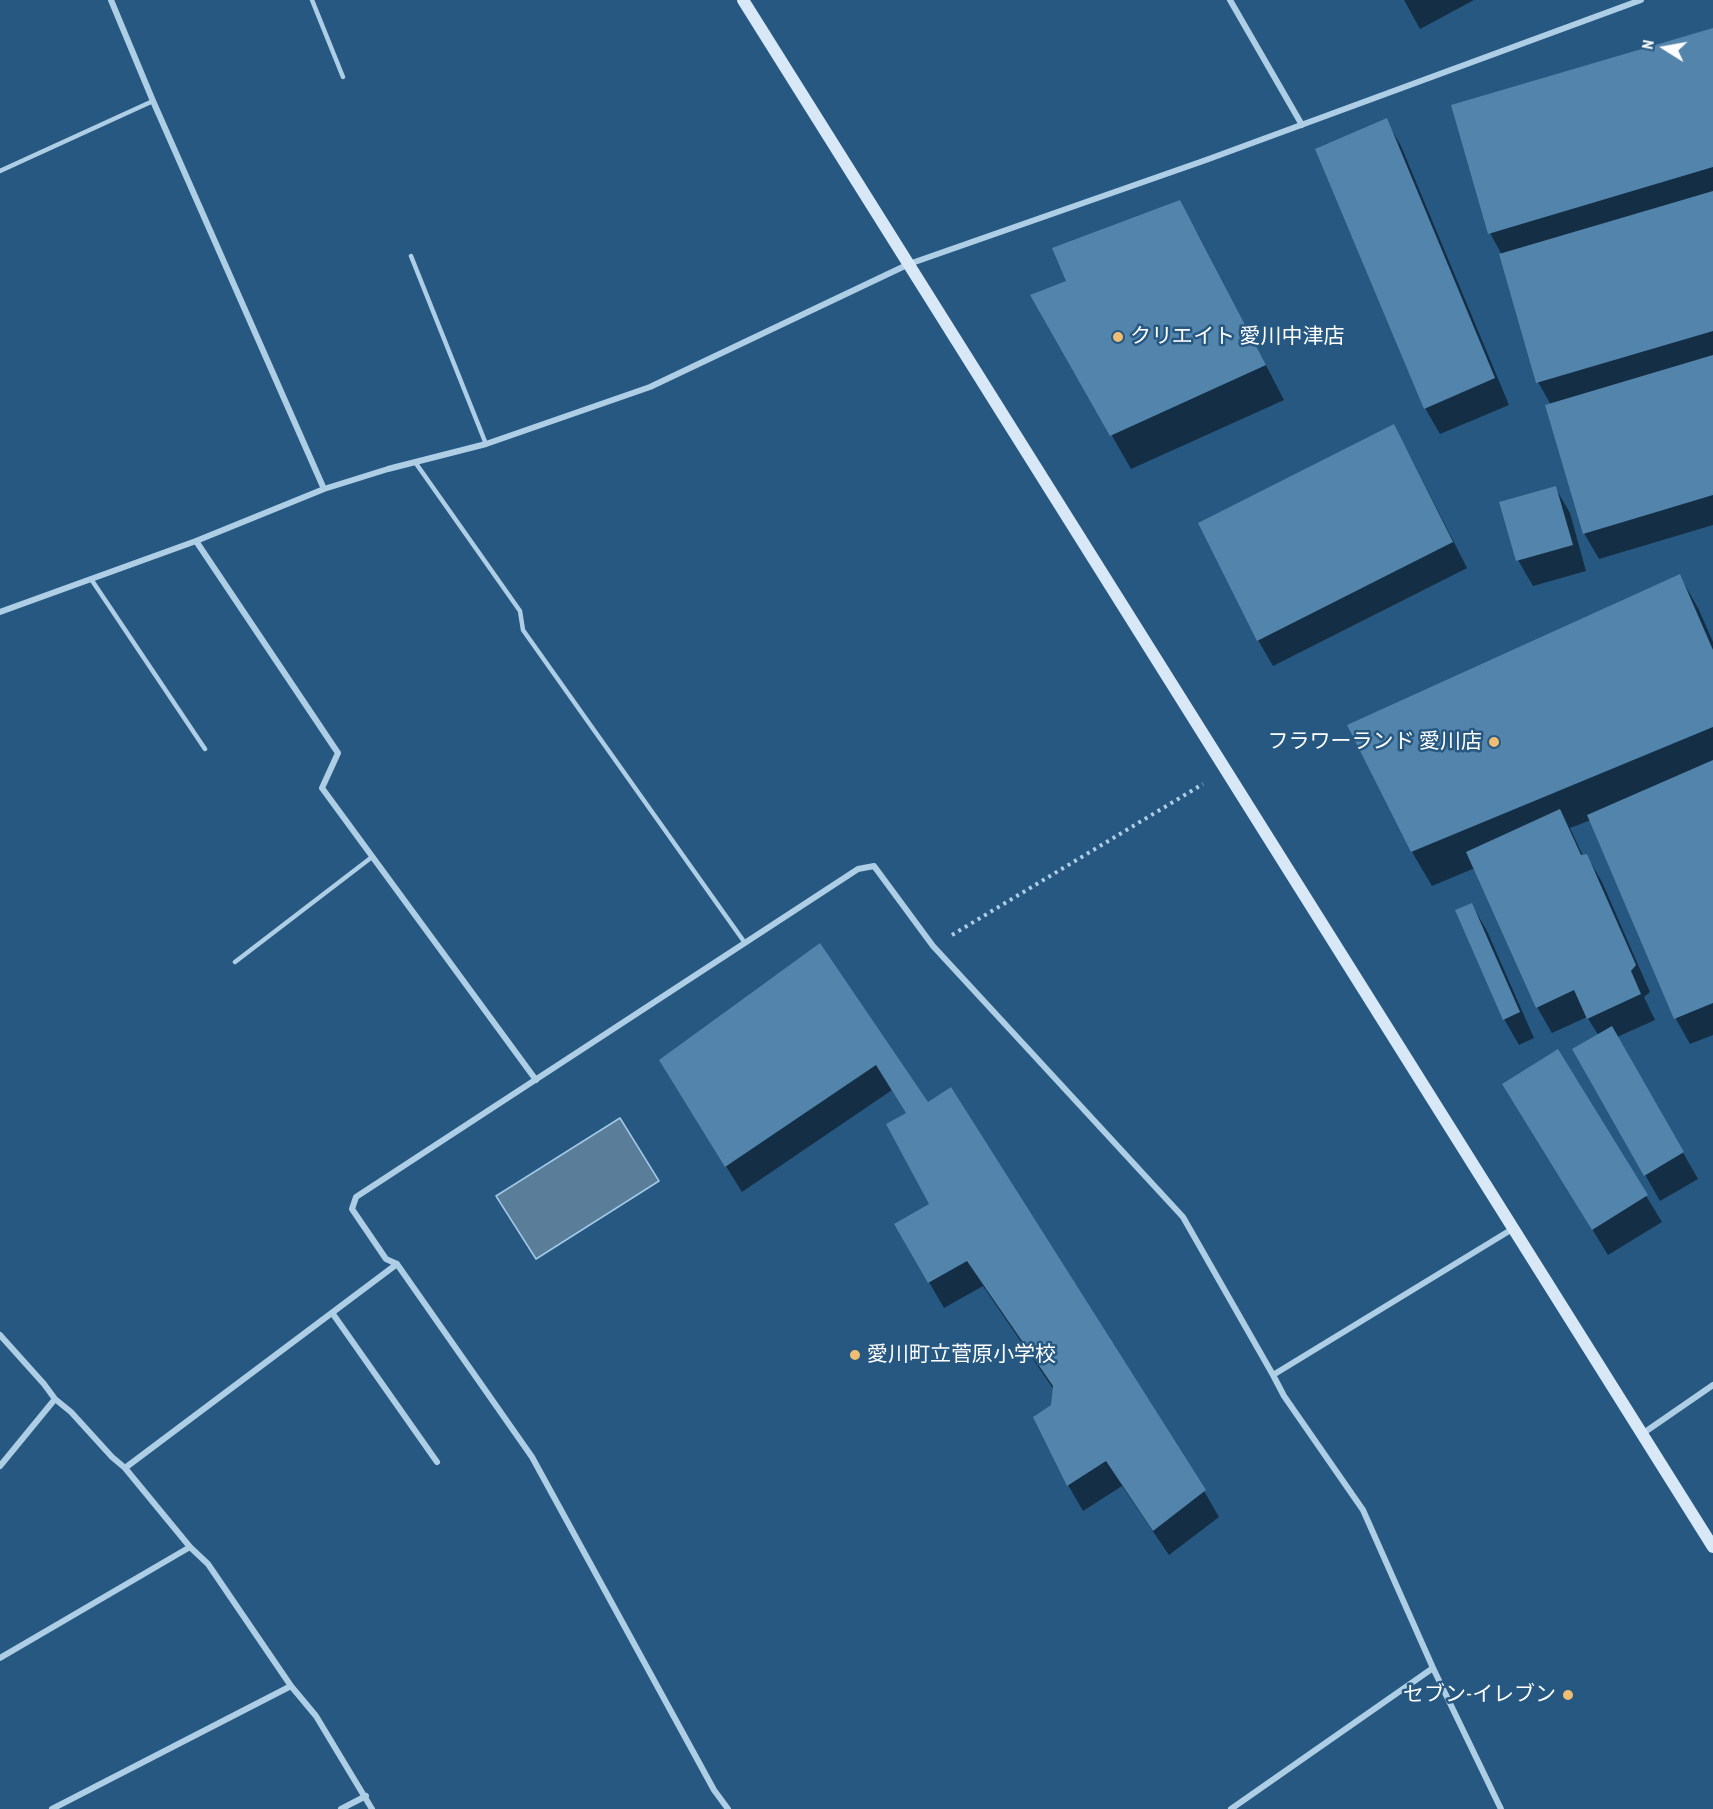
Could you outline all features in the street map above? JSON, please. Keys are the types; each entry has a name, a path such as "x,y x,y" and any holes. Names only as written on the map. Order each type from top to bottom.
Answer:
{"street":[{"path":"111,0 153,101 324,489"},
{"path":"743,0 1713,1547"},
{"path":"1231,0 1302,125"},
{"path":"0,612 196,541 324,489 415,461 486,444 650,387 909,264 1184,168 1641,0"},
{"path":"196,541 338,753 322,788 536,1080"},
{"path":"728,1809 714,1790 532,1457 397,1264 386,1259 352,1209 356,1197 858,869 874,866 933,946 1183,1217 1284,1396 1363,1510 1433,1668 1501,1809"},
{"path":"1273,1375 1514,1228"},
{"path":"125,1468 397,1264"},
{"path":"333,1314 437,1462"},
{"path":"0,1335 55,1399 71,1412 125,1468 190,1547 208,1564 291,1686 316,1716 372,1809"},
{"path":"1642,1434 1713,1385"},
{"path":"0,1466 55,1399"},
{"path":"0,1658 190,1547"},
{"path":"1230,1809 1433,1668"},
{"path":"52,1809 291,1686"},
{"path":"340,1809 366,1796"}],"lane":[{"path":"312,0 343,77"},
{"path":"0,171 153,101"},
{"path":"411,256 486,444"},
{"path":"415,461 520,611 523,630 745,943"},
{"path":"91,579 205,749"},
{"path":"235,962 372,857"}],"path":[{"path":"933,946 1226,769"}],"water":[{"path":"620,1118 659,1181 536,1259 496,1196"}],"building":[{"path":"1713,28 1713,167 1488,234 1451,105"},
{"path":"1387,118 1495,378 1424,409 1315,149"},
{"path":"1713,191 1713,331 1536,383 1499,254"},
{"path":"1180,200 1266,365 1110,436 1030,295 1066,281 1052,248"},
{"path":"1713,355 1713,495 1583,534 1545,405"},
{"path":"1394,424 1453,542 1257,641 1198,523"},
{"path":"1556,486 1573,545 1516,561 1499,502"},
{"path":"1680,574 1713,650 1713,727 1411,852 1347,725"},
{"path":"1713,760 1713,1003 1674,1019 1587,815"},
{"path":"1560,809 1581,855 1587,854 1636,965 1631,971 1641,994 1587,1019 1574,990 1536,1008 1466,852"},
{"path":"1472,903 1520,1012 1503,1020 1455,910"},
{"path":"820,943 928,1102 951,1087 1206,1490 1153,1531 1106,1461 1067,1486 1033,1417 1051,1405 1053,1386 967,1261 928,1283 894,1224 929,1204 886,1124 906,1113 876,1065 725,1167 659,1060"},
{"path":"1612,1026 1684,1152 1644,1176 1572,1049"},
{"path":"1558,1049 1648,1195 1592,1230 1502,1084"}],"place":[{"name":"クリエイト 愛川中津店","path":"1118,337"},
{"name":"フラワーランド 愛川店","path":"1494,742"},
{"name":"愛川町立菅原小学校","path":"855,1355"},
{"name":"セブン-イレブン","path":"1568,1695"}]}
